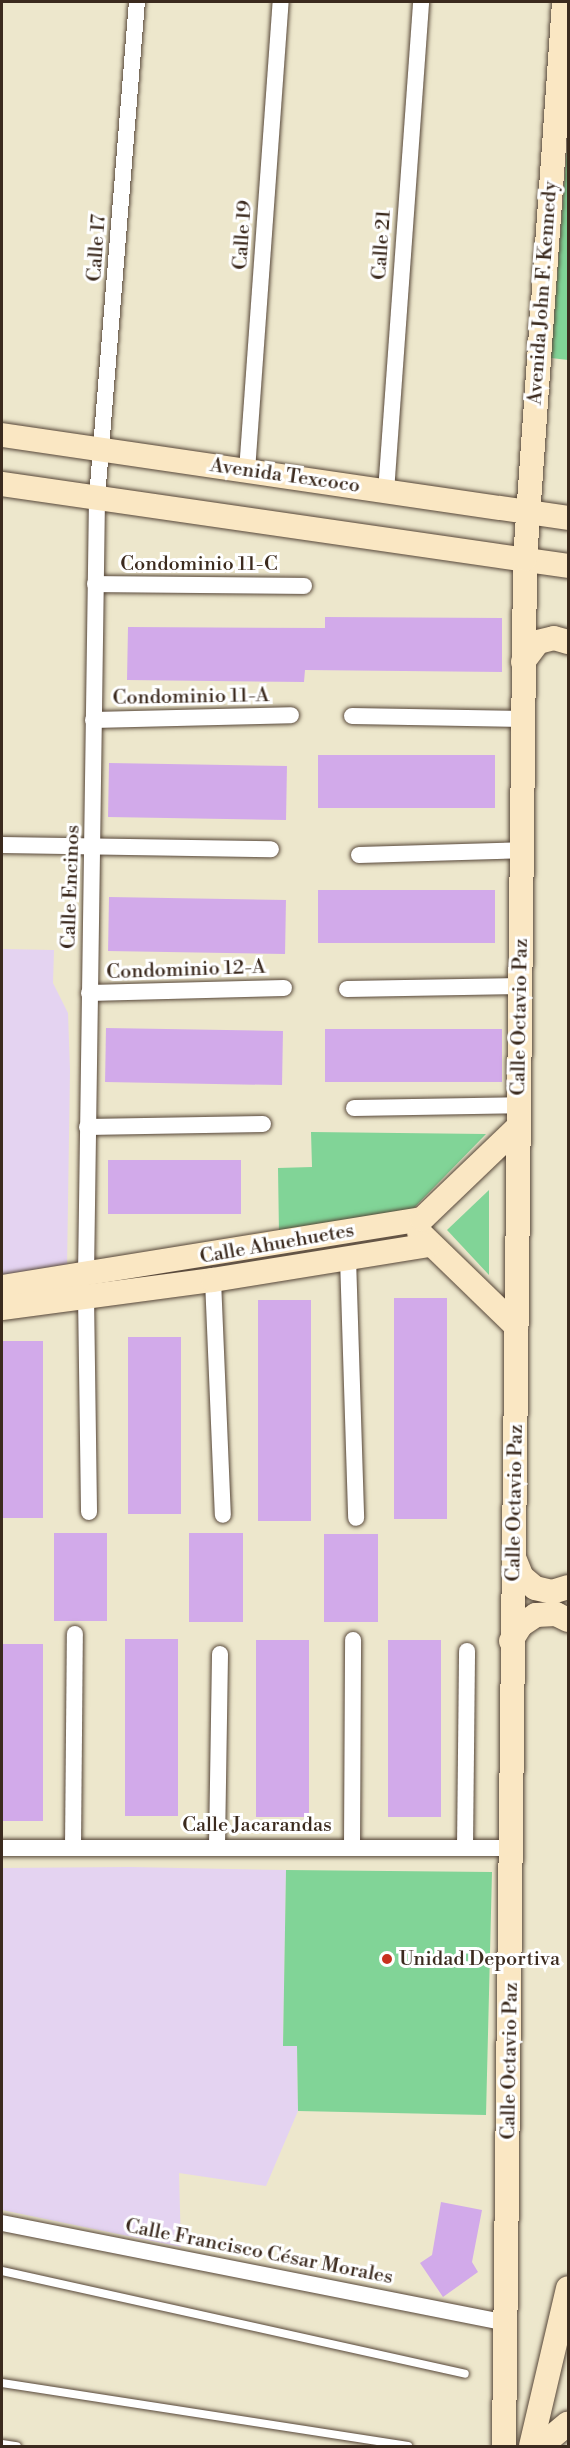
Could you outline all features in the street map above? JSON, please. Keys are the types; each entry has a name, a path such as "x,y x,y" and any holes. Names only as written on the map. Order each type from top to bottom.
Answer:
{"street":[{"name":"Calle 17","path":"97,498 137,2"},
{"name":"Calle 19","path":"247,471 281,2"},
{"name":"Calle 21","path":"386,492 421,2"},
{"name":"Avenida John F. Kennedy","path":"525,559 564,2"},
{"name":"Avenida Texcoco","path":"2,435 568,518"},
{"path":"2,484 568,566"},
{"name":"Calle Encinos","path":"90,1512 86,1286 87,1127 89,993 95,848 93,720 97,498"},
{"name":"Calle Octavio Paz","path":"505,2444 512,1848 512,1641 515,1560 517,1116 523,850 525,559"},
{"name":"Condominio 11-C","path":"95,585 304,586"},
{"path":"523,662 538,642 554,638 568,642"},
{"name":"Condominio 11-A","path":"93,720 291,715"},
{"path":"352,716 524,719"},
{"path":"2,845 271,849"},
{"path":"359,855 523,850"},
{"path":"347,989 521,986"},
{"name":"Condominio 12-A","path":"89,993 284,988"},
{"path":"354,1108 517,1116"},
{"path":"516,1326 428,1245 418,1231 422,1220 517,1116"},
{"path":"87,1127 263,1124"},
{"name":"Calle Ahuehuetes","path":"2,1308 86,1286 422,1220"},
{"name":"Calle Ahuehuetes","path":"2,1287 213,1280 428,1245"},
{"path":"348,1258 356,1518"},
{"path":"213,1280 223,1515"},
{"path":"515,1560 522,1577 535,1588 552,1592 568,1587"},
{"path":"512,1641 520,1625 536,1614 556,1614 568,1620"},
{"path":"73,1848 75,1634"},
{"path":"352,1846 353,1640"},
{"path":"465,1847 467,1651"},
{"path":"217,1846 220,1654"},
{"name":"Calle Jacarandas","path":"2,1848 217,1846 512,1848"},
{"name":"Calle Francisco César Morales","path":"2,2223 507,2323"},
{"path":"531,2446 568,2288"},
{"path":"541,2446 568,2423"}],"lane":[{"path":"2,2271 465,2374"},
{"path":"2,2383 408,2446"},
{"path":"2,2444 17,2446"}],"shaded area":[{"path":"2,949 54,950 53,983 68,1013 70,1070 67,1268 2,1278"},
{"path":"130,1867 286,1870 283,2046 297,2046 298,2111 266,2186 179,2173 181,2247 2,2210 2,1868"}],"green space":[{"path":"568,135 568,360 551,358"},
{"path":"311,1132 486,1134 408,1214 279,1235 278,1168 312,1167"},
{"path":"489,1190 489,1275 447,1230"},
{"name":"Unidad Deportiva","path":"286,1870 492,1872 486,2115 298,2111 297,2046 283,2046"}],"building":[{"path":"325,617 502,618 502,672 305,670 304,682 127,680 128,627 325,628"},
{"path":"318,755 495,755 495,808 318,808"},
{"path":"109,763 287,766 286,820 108,817"},
{"path":"318,890 495,890 495,943 318,943"},
{"path":"109,897 286,900 285,954 108,951"},
{"path":"106,1028 283,1031 282,1085 105,1082"},
{"path":"325,1029 502,1029 502,1082 325,1082"},
{"path":"108,1160 241,1160 241,1214 108,1214"},
{"path":"394,1298 447,1298 447,1519 394,1519"},
{"path":"258,1300 311,1300 311,1521 258,1521"},
{"path":"128,1337 181,1337 181,1514 128,1514"},
{"path":"2,1341 43,1341 43,1518 2,1518"},
{"path":"54,1533 107,1533 107,1621 54,1621"},
{"path":"189,1533 243,1533 243,1622 189,1622"},
{"path":"324,1534 378,1534 378,1622 324,1622"},
{"path":"125,1639 178,1639 178,1816 125,1816"},
{"path":"256,1640 309,1640 309,1817 256,1817"},
{"path":"388,1640 441,1640 441,1817 388,1817"},
{"path":"2,1644 43,1644 43,1821 2,1821"},
{"path":"441,2202 482,2210 472,2262 478,2272 443,2297 420,2263 432,2255"}],"place":[{"name":"Unidad Deportiva","path":"387,1959"}]}
